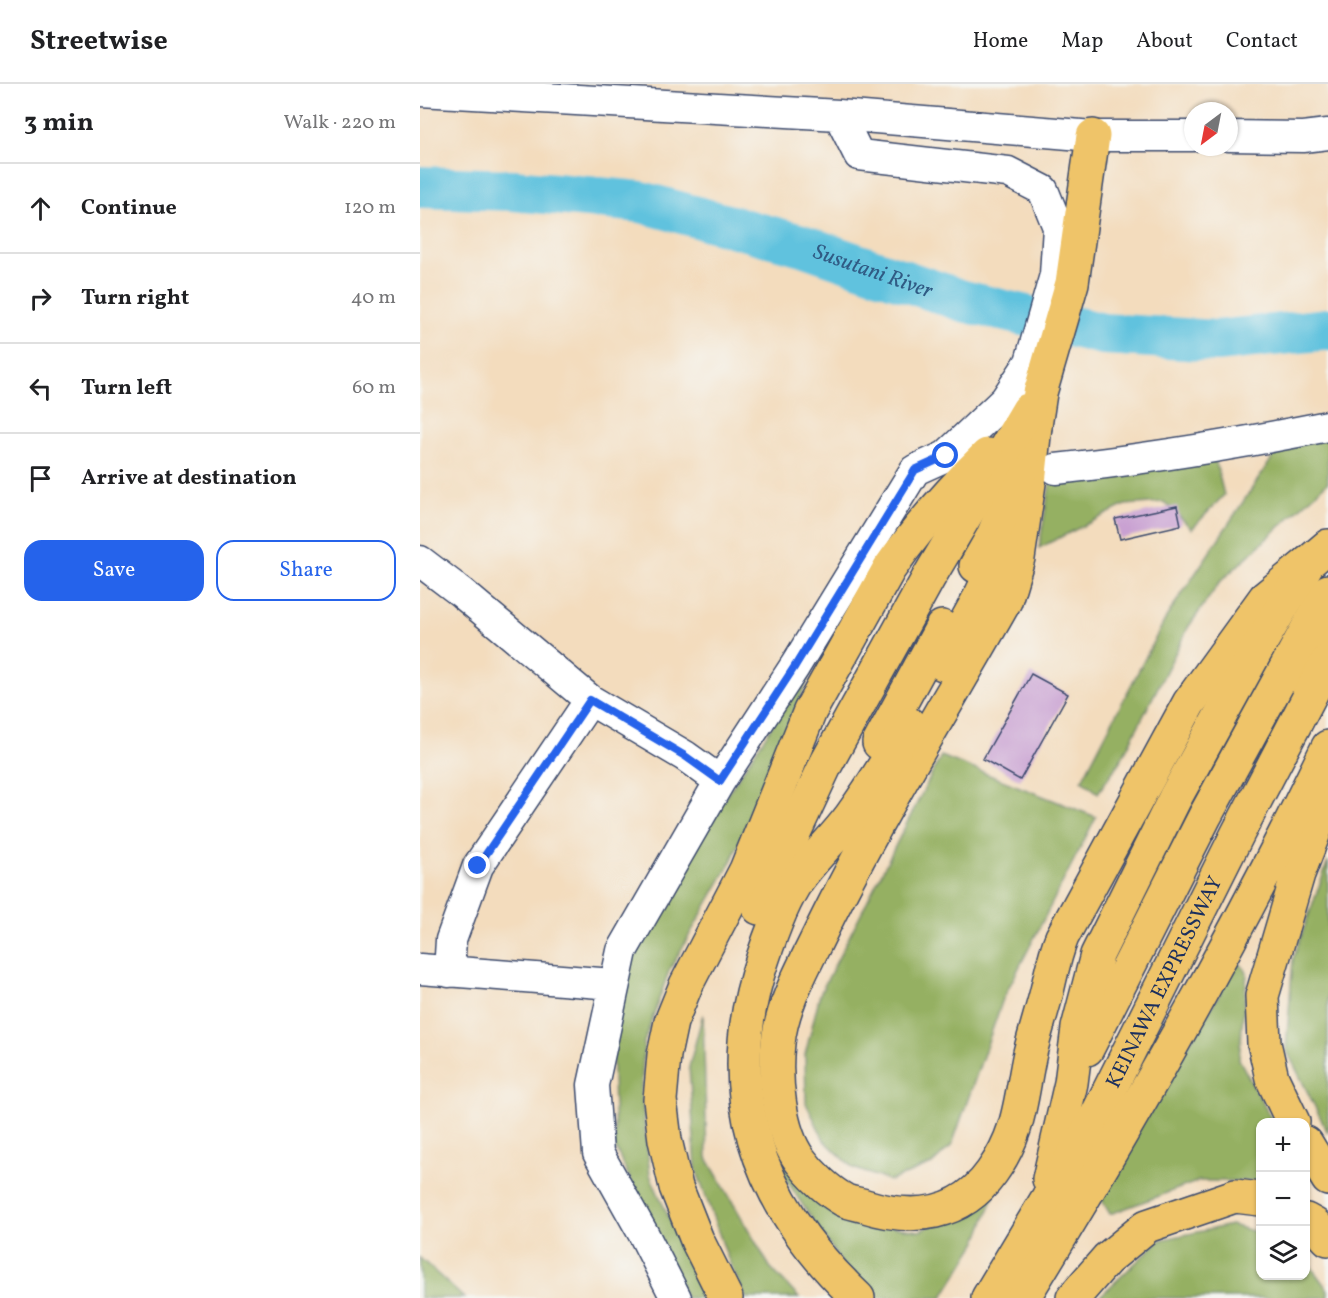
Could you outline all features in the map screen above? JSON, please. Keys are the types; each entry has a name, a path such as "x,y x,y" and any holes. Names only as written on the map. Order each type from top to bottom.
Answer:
{"highway":[{"path":"858,1298 843,1284 792,1224 762,1164 752,1131 746,1095 745,1023 753,986 771,933 787,874 826,764 929,577 1027,425 1040,393 1072,283 1093,136"},
{"path":"726,1298 697,1240 676,1187 664,1140 660,1100 664,1055 671,1022 686,985 746,870 810,711 884,579 903,548 949,493 962,463 1027,425"},
{"path":"827,1298 781,1245 747,1182 732,1135 724,1092 722,1040 731,983 754,919 787,874 850,817 890,759 981,595 1001,552 1021,471 1027,425"},
{"path":"1027,425 1018,558 1005,601 836,901 787,1007 778,1041 778,1097 785,1128 798,1158 816,1178 845,1200 894,1214 919,1215 946,1209 970,1194 991,1174 1008,1146 1020,1115 1030,1055 1055,954 1143,784 1189,703 1265,598 1321,556"},
{"path":"1049,1179 1071,1083 1078,1028 1097,955 1175,798 1321,556"},
{"path":"1071,1083 1205,816 1328,591"},
{"path":"1006,1269 1130,1005 1221,825 1328,628"},
{"name":"KEINAWA EXPRESSWAY","path":"988,1298 1095,1119 1238,832 1328,661"},
{"name":"KEINAWA EXPRESSWAY","path":"1023,1298 1216,967 1277,853 1328,747"},
{"path":"1291,1118 1272,1078 1264,1043 1262,996 1298,874 1328,796"},
{"path":"1310,1151 1328,1179"},
{"path":"1073,1298 1107,1259 1147,1226 1235,1196 1256,1199"},
{"path":"1310,1223 1328,1239"}],"street":[{"path":"420,91 839,115 1093,136 1184,136"},
{"path":"676,1298 644,1235 598,1154 593,1085 613,984 622,951 720,781 795,666 915,470 962,463 1030,362 1055,275 1058,227 1043,190 1008,172 859,155 839,115"},
{"path":"1238,136 1303,137 1328,134"},
{"path":"1056,468 1109,463 1328,426"},
{"path":"420,561 462,593 590,700 685,756 720,781"},
{"path":"590,700 478,866 451,940 434,971 613,984"}],"green space":[{"path":"1328,426 1328,482 1220,582 1189,626 1122,758 1098,793 1082,780 1167,616 1289,433"},
{"path":"1214,455 1224,495 1192,529 1164,502 1125,505 1039,548 1050,483"},
{"path":"818,656 731,862 669,971 644,1042 641,1092 650,1175 704,1298 686,1298 615,1147 612,1038 627,962 652,909"},
{"path":"941,756 1096,817 1003,999 952,1145 932,1164 890,1181 853,1168 824,1140 806,1103 805,1055 820,994"},
{"path":"1328,861 1328,1133 1286,1049 1293,959"},
{"path":"1239,962 1247,973 1239,1059 1271,1118 1256,1118 1256,1181 1199,1181 1110,1214 1098,1193"},
{"path":"703,1014 707,1158 770,1267 799,1298 746,1298 728,1259 696,1169 689,1067"},
{"path":"778,1150 794,1179 859,1222 920,1231 995,1193 977,1242 942,1298 877,1298 847,1271 802,1204 784,1176"},
{"path":"1231,1225 1256,1232 1256,1280 1310,1280 1310,1265 1328,1290 1328,1298 1098,1298 1160,1240"},
{"path":"420,1258 464,1298 420,1298"}],"building":[{"path":"1177,506 1181,525 1120,539 1115,519"},
{"path":"1031,674 1068,694 1020,780 983,759"}],"waterway":[{"name":"Susutani River","path":"420,187 513,190 641,202 802,245 963,301 1103,334 1217,341 1328,329"}],"route":[{"path":"478,866 590,700 685,756 720,781 795,666 915,470 946,456"}]}
